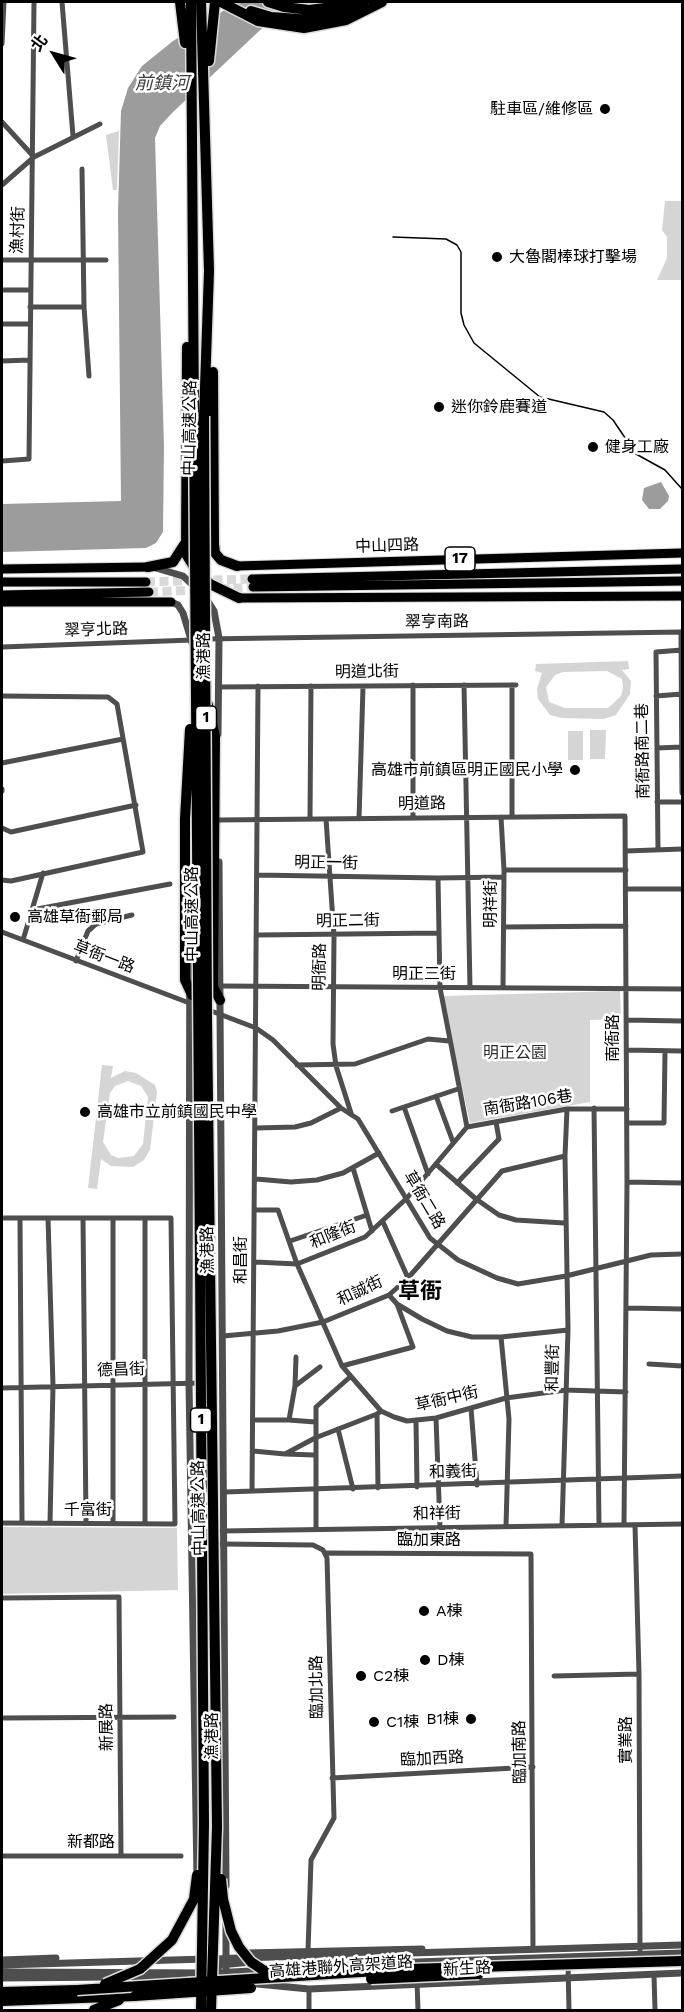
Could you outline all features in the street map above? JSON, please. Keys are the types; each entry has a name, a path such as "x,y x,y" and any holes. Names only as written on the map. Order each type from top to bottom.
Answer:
{"highway":[{"path":"180,2 190,78"},
{"name":"中山高速公路","path":"191,2 192,281 199,417 201,693 204,1824"},
{"name":"中山高速公路","path":"199,417 210,271 207,126 201,2"},
{"path":"232,2 260,14 301,20 330,16 363,2"},
{"path":"268,2 289,8 309,10 326,8 344,2"},
{"path":"205,82 217,4 258,21 304,28 346,20 382,2"},
{"path":"210,271 214,544 215,552 221,560 237,566"},
{"path":"192,281 185,369 186,554 197,572 210,584 239,598"},
{"path":"148,567 173,562 184,549 185,542"},
{"path":"201,693 215,737 212,864 213,987 220,1000"},
{"path":"194,1002 185,980 187,748 201,693"},
{"name":"中山高速公路","path":"201,693 218,1827"},
{"path":"77,1990 100,1986 140,1969 172,1940 194,1899 204,1824"},
{"path":"201,2010 204,1824"},
{"path":"218,1827 223,1899 231,1930 239,1947 251,1962 263,1970 298,1978"},
{"path":"213,2010 218,1827"},
{"name":"高雄港聯外高架道路","path":"2,1992 298,1978 408,1969 682,1961"},
{"name":"高雄港聯外高架道路","path":"2,2001 135,1996 408,1977 682,1967"},
{"path":"94,2010 135,1996"}],"main road":[{"name":"中山四路","path":"237,566 682,553"},
{"path":"2,569 148,567"},
{"name":"中山四路","path":"682,568 252,583 682,581"},
{"path":"2,582 146,582"},
{"path":"2,595 149,592"},
{"path":"239,598 682,596"},
{"path":"2,602 171,602"}],"street":[{"path":"2,44 4,2"},
{"name":"漁村街","path":"2,461 29,459 34,2"},
{"path":"62,2 73,136"},
{"path":"2,122 34,157"},
{"path":"2,185 34,157 100,124"},
{"path":"82,169 82,260 89,376"},
{"path":"2,260 106,260"},
{"path":"2,290 30,290"},
{"path":"30,307 84,308"},
{"path":"2,324 30,324"},
{"path":"2,361 30,360"},
{"name":"漁港路","path":"148,567 183,576 200,592 214,611 219,638 226,1962"},
{"name":"漁港路","path":"171,602 178,605 183,613 192,640 194,1002 189,1382 198,1976"},
{"path":"682,632 682,793"},
{"name":"翠亨南路","path":"192,640 682,632"},
{"name":"翠亨北路","path":"2,647 192,640"},
{"name":"南衙路南二巷","path":"657,850 656,652 682,650"},
{"path":"413,685 413,818"},
{"path":"464,685 470,988"},
{"name":"明道北街","path":"218,687 514,685 512,817"},
{"path":"256,1028 258,686"},
{"path":"310,819 311,686"},
{"path":"359,819 363,687"},
{"path":"656,696 682,694"},
{"path":"2,696 108,697 117,704 143,852 11,881 2,880"},
{"path":"2,763 123,740"},
{"path":"657,748 682,747"},
{"path":"657,802 682,802"},
{"path":"2,828 11,832 136,805"},
{"name":"明道路","path":"219,820 626,816"},
{"name":"南衙路","path":"626,816 627,1261"},
{"path":"501,817 504,874"},
{"name":"明衙路","path":"326,819 334,936 332,1036 336,1066 351,1113"},
{"path":"626,851 682,849"},
{"name":"明祥街","path":"503,988 504,874 626,870"},
{"path":"23,940 43,873"},
{"name":"明正一街","path":"257,875 438,878 504,874"},
{"path":"438,878 440,988"},
{"path":"32,910 170,884"},
{"path":"626,889 682,889"},
{"path":"76,961 88,931 96,924 132,915"},
{"path":"504,927 626,927"},
{"name":"草衙一路","path":"2,932 76,961 194,1002"},
{"name":"明正二街","path":"258,935 334,936 438,933"},
{"name":"明正三街","path":"221,986 682,990"},
{"name":"南衙路106巷","path":"440,988 467,1127 567,1109 627,1109"},
{"path":"194,1002 220,1015 256,1028 278,1044 340,1108 351,1113"},
{"path":"627,1020 682,1021"},
{"name":"和昌街","path":"252,1491 256,1028"},
{"path":"297,1065 355,1064 428,1039 449,1041"},
{"path":"627,1050 682,1051"},
{"path":"627,1123 664,1123 665,1051"},
{"path":"392,1111 458,1089"},
{"path":"436,1096 453,1142"},
{"path":"404,1107 428,1174"},
{"path":"256,1128 303,1125 340,1108"},
{"path":"594,1108 599,1525"},
{"path":"567,1109 564,1223 568,1330"},
{"name":"草衙二路","path":"351,1113 437,1245 459,1260 507,1282 533,1283 661,1254 682,1254"},
{"path":"457,1183 499,1139 496,1122"},
{"name":"和隆街","path":"255,1262 297,1264 365,1237 407,1198 467,1127"},
{"path":"256,1179 291,1182 317,1180 353,1168 379,1153"},
{"name":"和誠街","path":"223,1336 323,1322 389,1295 408,1278 476,1199 507,1168 565,1156"},
{"path":"437,1165 476,1199 500,1215 516,1220 564,1223"},
{"path":"353,1168 372,1231"},
{"path":"627,1182 682,1182"},
{"path":"255,1210 278,1210 297,1264 342,1366 379,1413 378,1488"},
{"path":"290,1241 367,1215"},
{"path":"2,1218 171,1218 172,1382"},
{"path":"20,1218 22,1523"},
{"path":"48,1218 52,1386 50,1523"},
{"path":"83,1218 82,1385 86,1523"},
{"path":"113,1218 113,1523"},
{"path":"145,1218 145,1523"},
{"path":"383,1222 408,1278"},
{"path":"624,1525 627,1261"},
{"name":"和豐街","path":"389,1295 397,1304 447,1331 472,1337 501,1337 568,1330 562,1526"},
{"path":"342,1366 412,1347 397,1304"},
{"path":"627,1308 682,1309"},
{"path":"501,1337 509,1419 506,1526"},
{"path":"289,1420 295,1386 296,1358"},
{"path":"649,1364 682,1366"},
{"path":"295,1386 320,1367"},
{"path":"316,1529 314,1455 318,1403 350,1377"},
{"name":"德昌街","path":"2,1388 172,1382 223,1385"},
{"name":"千富街","path":"2,1523 175,1524 172,1382"},
{"name":"草衙中街","path":"379,1413 394,1418 416,1420 436,1418 506,1398 566,1390 626,1392"},
{"path":"471,1408 477,1485"},
{"path":"285,1454 315,1438 379,1413"},
{"path":"436,1418 441,1527"},
{"path":"253,1420 315,1422"},
{"path":"416,1420 417,1487"},
{"path":"338,1429 352,1489"},
{"path":"253,1451 314,1455"},
{"name":"和義街","path":"225,1491 417,1487 682,1476"},
{"name":"和祥街","path":"191,1530 682,1524"},
{"name":"實業路","path":"635,1525 639,1674 641,1954"},
{"path":"191,1544 313,1545 326,1553"},
{"name":"臨加東路","path":"326,1553 531,1554"},
{"name":"臨加北路","path":"308,1954 311,1860 334,1818 326,1553"},
{"name":"臨加南路","path":"531,1554 533,1948"},
{"name":"新展路","path":"2,1598 118,1597 121,1856"},
{"path":"554,1676 639,1674"},
{"path":"2,1718 174,1717"},
{"name":"臨加西路","path":"332,1778 533,1767"},
{"name":"新都路","path":"2,1856 181,1856"},
{"name":"新生路","path":"2,1960 198,1956 226,1962 567,1950 682,1943"},
{"name":"新生路","path":"214,1977 226,1962 308,1954 417,1955 533,1948 641,1954 682,1953"},
{"path":"567,1950 569,2010"},
{"path":"417,1955 418,2010"},
{"name":"新生路","path":"2,1965 198,1956"},
{"name":"新生路","path":"2,1972 198,1976 309,1989 682,1973"},
{"path":"654,1975 655,2010"},
{"name":"新生路","path":"2,1978 198,1976"},
{"path":"213,2010 214,1977"},
{"path":"309,1989 309,2010"}],"green space":[{"path":"119,131 117,190 113,190 106,135"},
{"path":"665,201 682,201 682,280 657,280 667,258 667,237 662,230"},
{"path":"628,661 629,669 622,670 631,681 630,694 616,715 604,719 562,718 550,715 538,699 537,689 542,673 535,671 536,664","holes":["607,671 622,679 621,696 608,708 565,708 549,702 546,687 555,675 563,672"]},
{"path":"590,730 606,730 605,759 590,759"},
{"path":"568,731 583,731 583,760 568,760"},
{"name":"明正公園","path":"620,991 621,1019 590,1020 590,1102 470,1123 442,996"},
{"path":"102,1065 113,1066 111,1078 125,1071 136,1073 155,1085 157,1092 150,1150 144,1160 133,1167 111,1166 101,1159 97,1189 88,1188","holes":["128,1081 141,1086 148,1097 143,1144 134,1156 118,1158 111,1155 103,1142 110,1093 115,1086"]},
{"path":"2,1527 177,1528 178,1590 2,1594"}],"water":[{"name":"前鎮河","path":"238,2 290,2 173,112 160,126 155,138 164,446 163,532 156,543 146,548 2,552 2,504 121,501 118,211 121,111 128,88 142,66 173,41"},
{"path":"661,482 669,496 668,501 660,509 649,509 642,500 644,488"}],"tunnel":[{"path":"146,582 252,579"},
{"path":"220,589 253,587"},
{"path":"149,592 200,590"}],"tram line":[{"path":"393,237 446,239 457,245 461,252 461,313 464,325 474,343 540,397 604,412 613,420 636,454 665,470 682,489"}],"place":[{"name":"駐車區/維修區","path":"605,109"},
{"name":"大魯閣棒球打擊場","path":"497,257"},
{"name":"迷你鈴鹿賽道","path":"439,407"},
{"name":"健身工廠","path":"593,447"},
{"name":"高雄市前鎮區明正國民小學","path":"575,770"},
{"name":"高雄草衙郵局","path":"15,917"},
{"name":"高雄市立前鎮國民中學","path":"85,1112"},
{"name":"A棟","path":"424,1611"},
{"name":"D棟","path":"425,1660"},
{"name":"C2棟","path":"361,1676"},
{"name":"B1棟","path":"471,1719"},
{"name":"C1棟","path":"374,1722"}],"district":[{"name":"草衙","path":"420,1292"}]}
